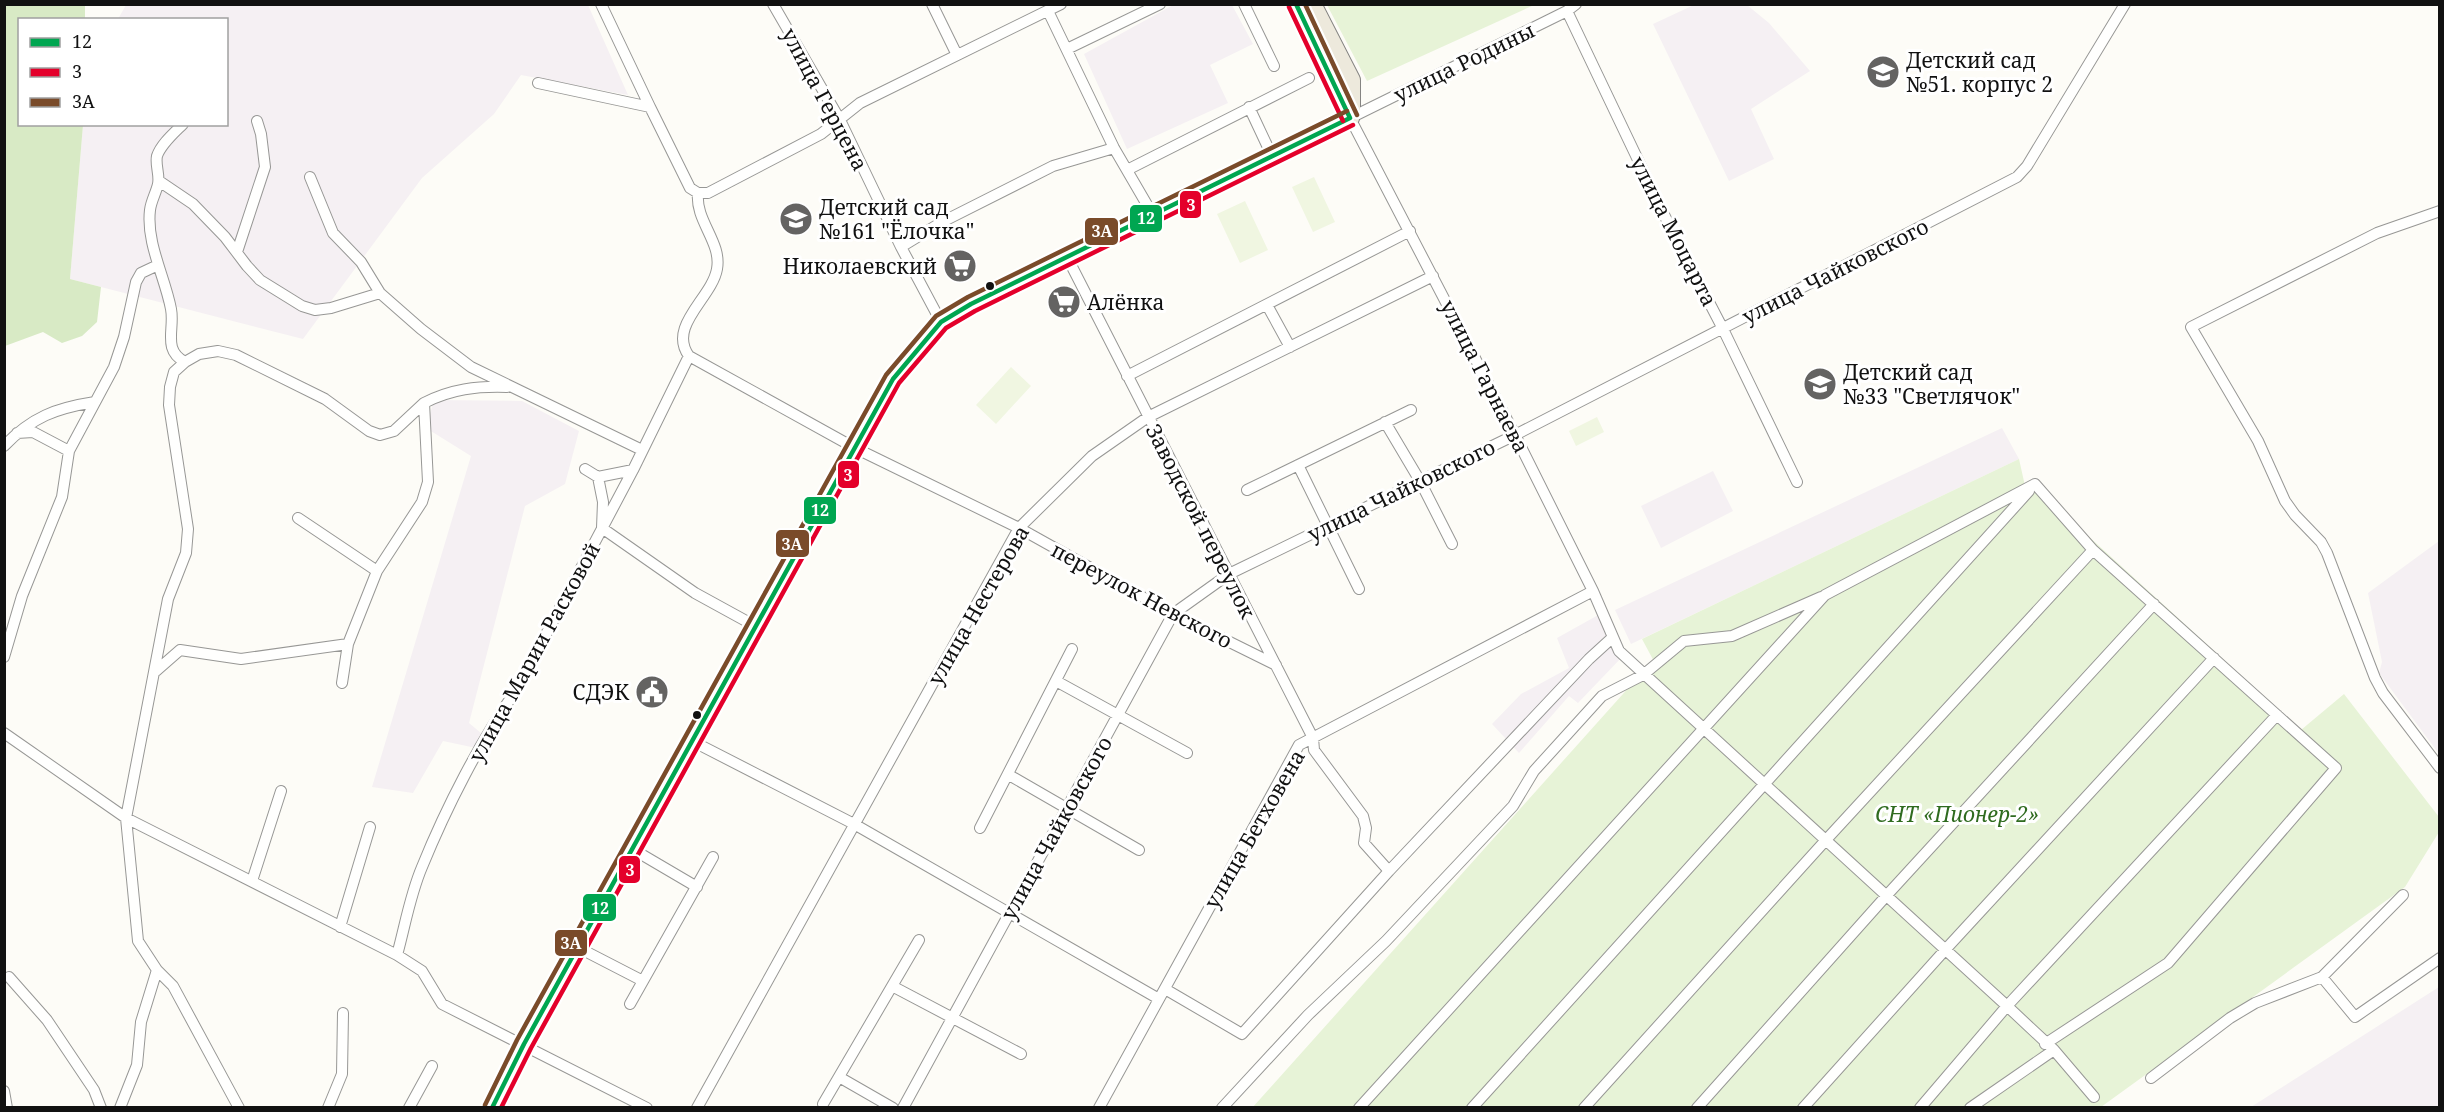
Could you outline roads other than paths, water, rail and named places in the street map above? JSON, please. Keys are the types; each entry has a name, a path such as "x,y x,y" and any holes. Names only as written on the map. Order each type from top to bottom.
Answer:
{"main road":[{"name":"улица Гарнаева","path":"1296,4 1350,118"},
{"name":"улица Гарнаева","path":"1312,4 1351,80 1350,118"},
{"path":"492,1107 524,1044 634,850 893,379 918,347 941,322 971,304 1350,118"}],"street":[{"path":"601,4 690,188 698,193 708,193 718,189 821,134 860,103 1061,4"},
{"name":"улица Герцена","path":"773,4 840,120 901,247 941,322"},
{"path":"932,4 957,55"},
{"path":"1067,50 1160,4"},
{"path":"1244,4 1274,66"},
{"name":"улица Чайковского","path":"903,1107 1173,614 1229,574 1515,435 2017,177 2033,157 2125,4"},
{"name":"улица Родины","path":"1350,118 1572,8"},
{"name":"улица Моцарта","path":"1572,8 1670,227 1723,329 1797,482"},
{"path":"1048,11 1114,148 1153,214"},
{"path":"1127,170 1310,78"},
{"path":"538,83 650,107"},
{"path":"1249,107 1272,156"},
{"name":"улица Гарнаева","path":"1350,118 1515,435 1593,591 1619,651 2007,1006 2050,1047 2094,1097"},
{"path":"237,252 265,167 257,121"},
{"path":"181,126 164,144 157,157 159,181 150,209 150,217 159,265 171,308 172,350 176,358 185,362"},
{"path":"901,247 942,222 1053,166 1114,148"},
{"path":"309,177 333,233 361,262 380,294 451,354 471,367 642,450"},
{"path":"159,181 192,204 260,280 302,306 315,310 331,308 380,294"},
{"path":"689,356 683,348 682,338 685,326 715,277 718,267 714,245 697,206 698,193"},
{"path":"2439,211 2377,233 2191,327 2258,441 2285,501 2321,542 2327,553 2383,693 2439,768"},
{"path":"1127,376 1410,231"},
{"name":"Заводской переулок","path":"1067,257 1313,738 1314,750 1363,816 1366,828 1364,843 1389,871"},
{"path":"4,657 22,596 62,497 69,451 114,367 124,337 136,282 141,273 159,265"},
{"name":"улица Нестерова","path":"697,1107 1019,528 1092,456 1148,417 1433,276"},
{"path":"1267,305 1290,347"},
{"path":"239,1107 173,986 157,970 138,941 126,818 168,599 180,570 187,541 188,529 169,405 174,372 199,354 218,351 236,356 325,399 369,431 380,435 394,431 424,403 442,394 465,388 513,387"},
{"name":"переулок Невского","path":"689,356 855,448 1019,528 1173,614 1276,665"},
{"name":"улица Марии Расковой","path":"397,955 421,868 443,821 498,715 517,689 633,470 689,356"},
{"path":"4,446 17,433 41,416 68,406 95,402"},
{"path":"342,683 348,644 377,571 422,502 428,482 424,403"},
{"path":"1247,490 1410,410"},
{"path":"1385,422 1420,481 1452,544"},
{"path":"17,433 33,432 69,451"},
{"path":"1298,465 1359,589"},
{"path":"585,469 598,477 633,470"},
{"path":"598,477 603,502 602,528 695,593 757,627"},
{"path":"1970,1107 2168,963 2336,768 2093,550 2035,484"},
{"path":"1222,1107 1308,1015 1386,941 1514,806 1534,771 1602,696 1643,675 1683,641 1732,636 1825,596 2035,484"},
{"path":"1472,1107 2035,484"},
{"path":"298,518 377,571"},
{"path":"1584,1107 2093,550"},
{"name":"улица Бетховена","path":"1099,1107 1299,745 1593,591"},
{"path":"1359,1107 1825,596"},
{"path":"1697,1107 1887,895 2154,604"},
{"path":"693,741 854,824 1010,913 1242,1034 1389,871 1589,659 1612,638"},
{"path":"156,671 180,650 241,659 348,644"},
{"path":"980,828 1072,649"},
{"path":"1803,1107 2214,658"},
{"path":"1056,681 1187,753"},
{"path":"1920,1107 2007,1006 2277,715"},
{"path":"4,733 126,818 397,955 422,971 442,1004 647,1107"},
{"path":"1009,774 1139,850"},
{"path":"252,881 281,791"},
{"path":"340,927 370,828"},
{"path":"634,850 697,887"},
{"path":"630,1004 713,858"},
{"path":"2151,1078 2230,1018 2255,1003 2322,977 2403,894"},
{"path":"823,1104 919,940"},
{"path":"579,948 643,981"},
{"path":"2322,977 2355,1017 2439,958"},
{"path":"120,1107 137,1065 141,1022 157,970"},
{"path":"9,977 47,1020 94,1090 101,1107"},
{"path":"892,986 1021,1054"},
{"path":"328,1107 342,1074 343,1013"},
{"path":"409,1107 432,1066"},
{"path":"839,1077 893,1107"},
{"path":"4,1091 7,1107"}],"place":[{"name":"Детский сад №51. корпус 2","path":"1883,72"},
{"name":"Детский сад №161 \"Ёлочка\"","path":"796,219"},
{"name":"Николаевский","path":"960,266"},
{"name":"Алёнка","path":"1064,302"},
{"name":"Детский сад №33 \"Светлячок\"","path":"1820,384"},
{"name":"СДЭК","path":"652,692"}],"park label":[{"name":"СНТ «Пионер-2»","path":"1957,814"}]}
